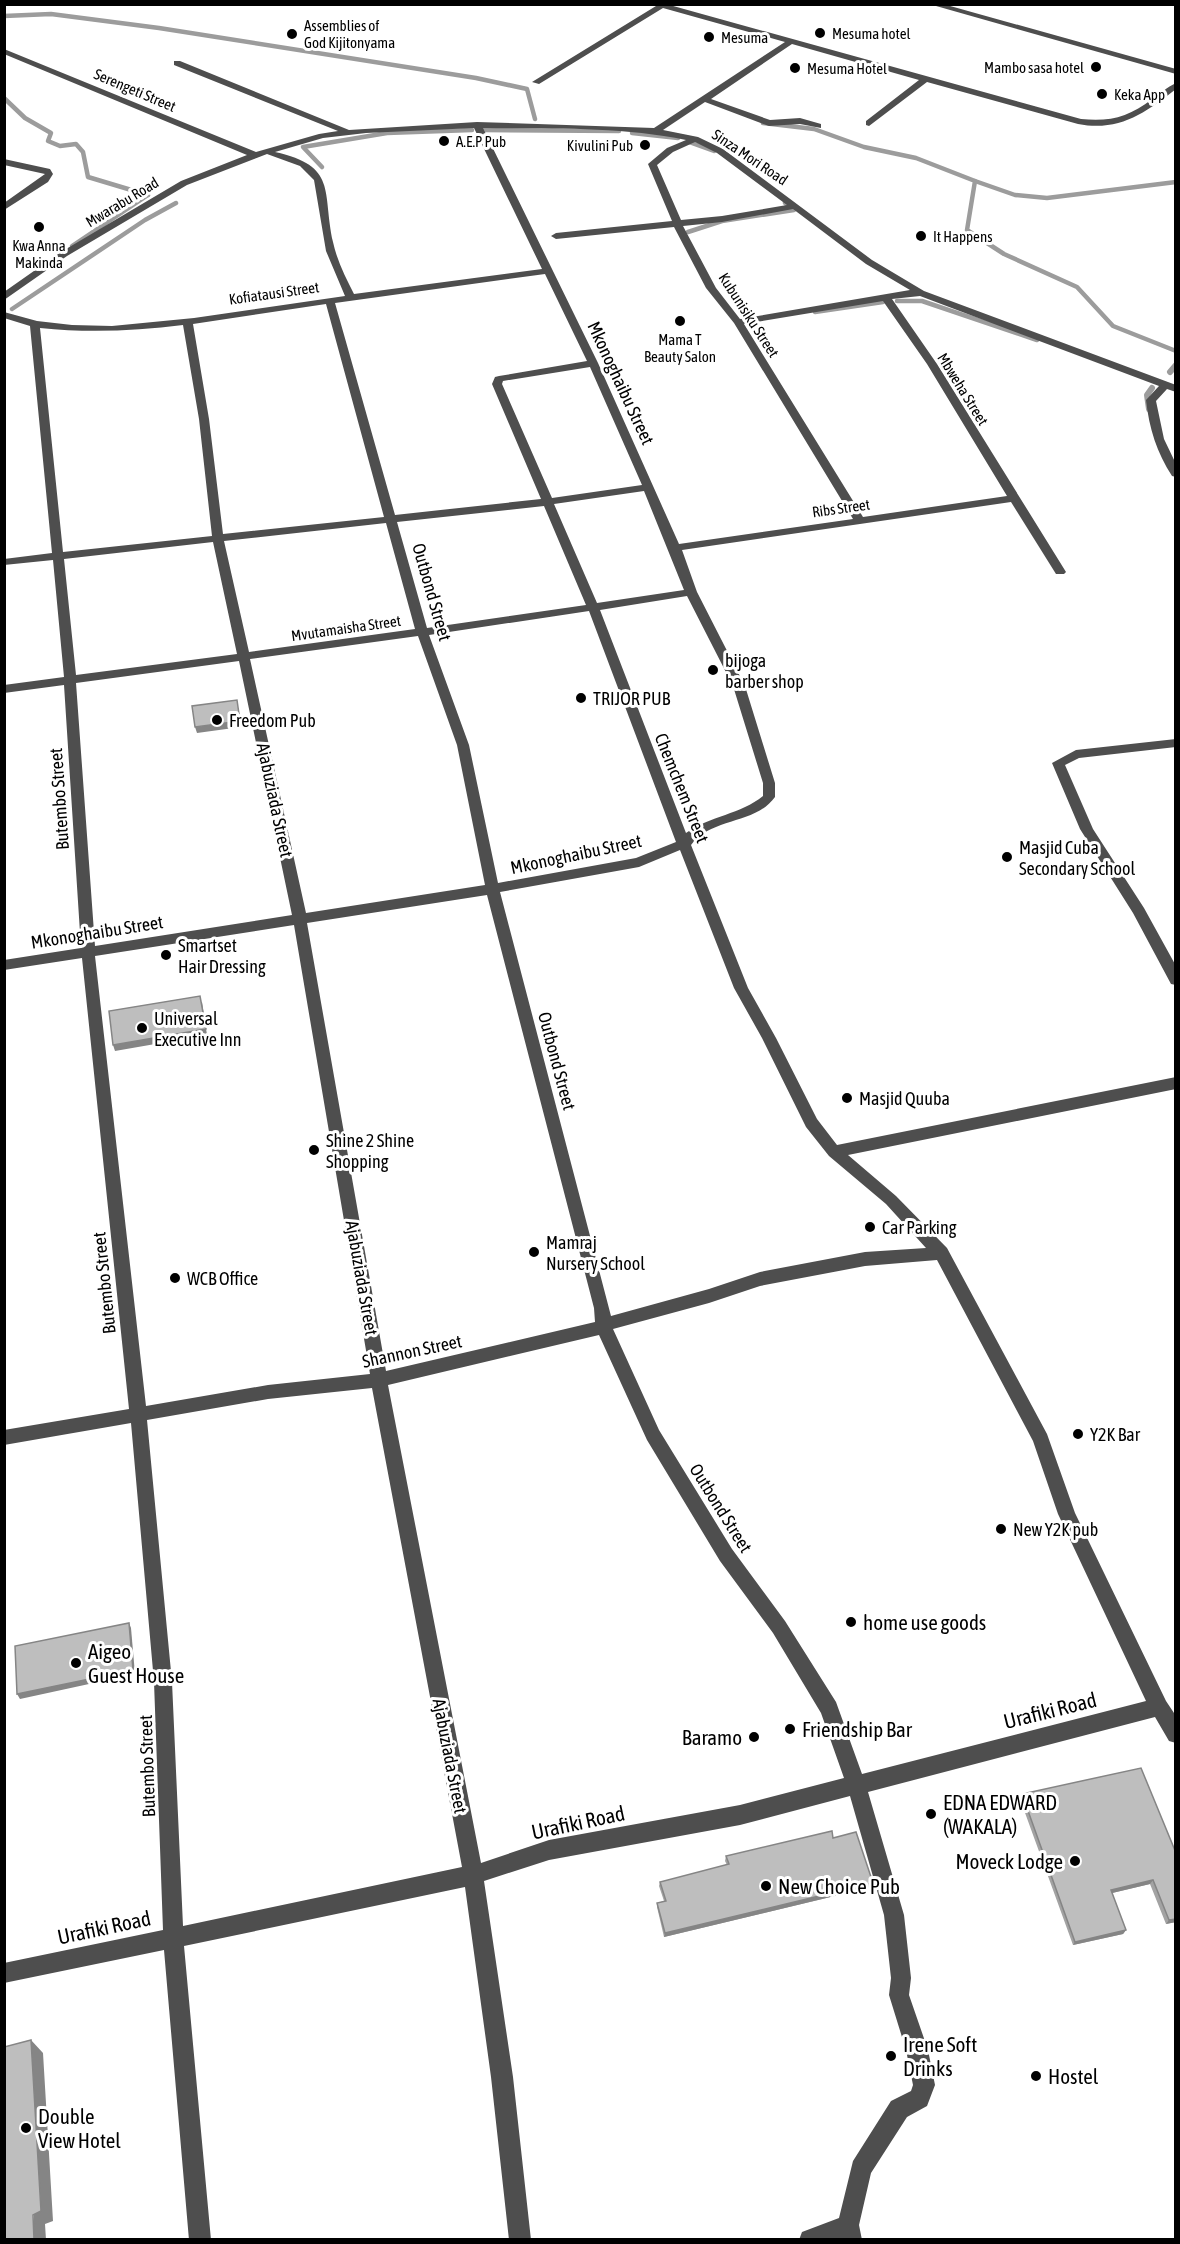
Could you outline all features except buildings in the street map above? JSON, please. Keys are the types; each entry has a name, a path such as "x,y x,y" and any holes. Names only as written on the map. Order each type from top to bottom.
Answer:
{"street":[{"path":"933,4 1176,72"},
{"path":"536,82 659,5 1080,122 1112,124 1135,117 1176,85"},
{"path":"656,131 792,41"},
{"name":"Serengeti Street","path":"4,51 260,154 289,157 310,168 321,183 325,197 327,233 331,251 337,271 351,298"},
{"path":"177,63 347,132"},
{"path":"869,123 925,79"},
{"path":"705,99 768,123 800,121 818,126"},
{"name":"Sinza Mori Road","path":"260,154 347,132 477,125 620,128 656,131 695,139 720,152 869,262 921,293 1171,387"},
{"name":"Mkonoghaibu Street","path":"4,965 492,889 639,862 685,843 690,835 713,822 756,808 769,797 770,790 739,686 691,592 675,548 593,363 477,125"},
{"name":"Kubunisiku Street","path":"695,139 670,150 652,164 679,225 713,290 727,311 738,322 859,520"},
{"name":"Mwarabu Road","path":"4,297 64,254 184,183 260,154"},
{"path":"4,162 47,171 49,174 45,180 4,207"},
{"path":"556,236 679,225 796,206"},
{"name":"Kofiatausi Street","path":"4,315 36,324 91,328 187,320 548,271"},
{"path":"738,322 921,293"},
{"name":"Mbweha Street","path":"886,298 932,367 1012,499 1060,572"},
{"name":"Outbond Street","path":"330,301 422,632 464,745 492,889 602,1308 603,1326 652,1435 726,1556 779,1627 829,1708 856,1784 894,1915 901,1978 899,1995 917,2050 924,2085 919,2098 899,2109 861,2169 850,2232"},
{"name":"Ajabuziada Street","path":"187,320 204,419 218,537 300,919 380,1380 473,1875 502,2077 520,2240"},
{"name":"Butembo Street","path":"36,324 70,680 88,952 138,1416 163,1682 173,1936 200,2240"},
{"name":"Chemchem Street","path":"593,363 512,375 499,379 497,384 593,607 651,762 741,988 770,1038 811,1123 834,1152 891,1200 941,1253 1041,1439 1067,1514 1159,1707 1176,1734"},
{"path":"1171,387 1151,400 1157,433 1166,459 1176,474"},
{"path":"4,562 546,502 648,487"},
{"name":"Ribs Street","path":"675,548 1012,499"},
{"name":"Mvutamaisha Street","path":"4,689 422,632 691,592"},
{"path":"1176,743 1076,754 1058,763 1087,829 1139,911 1176,980"},
{"path":"834,1152 1176,1083"},
{"name":"Shannon Street","path":"4,1438 268,1392 380,1380 585,1333 760,1279 888,1256 941,1253"},
{"name":"Urafiki Road","path":"4,1973 473,1875 549,1850 740,1815 1159,1707"},
{"path":"810,2240 850,2232"}],"waterway":[{"path":"4,16 51,14 159,28 476,78 527,89 535,119"},
{"path":"4,98 25,118 51,133 48,141 60,146 76,144 83,152 88,177 148,195 72,246"},
{"path":"763,123 814,129 864,147 916,158 975,181"},
{"path":"322,167 303,147 387,133 472,130"},
{"path":"482,130 619,131"},
{"path":"632,133 678,138"},
{"path":"689,142 714,151"},
{"path":"975,181 1015,195 1047,198 1176,182"},
{"path":"975,181 967,230 1004,254 1077,287 1113,326 1176,351"},
{"path":"12,309 145,220 176,203"},
{"path":"688,232 722,221 794,210 785,203"},
{"path":"897,301 922,301 1037,340"},
{"path":"815,312 883,302"},
{"path":"1170,372 1176,365"},
{"path":"1149,409 1147,395 1152,388"}],"place":[{"name":"Mesuma hotel","path":"820,33"},
{"name":"Assemblies of God Kijitonyama","path":"292,34"},
{"name":"Mesuma","path":"709,37"},
{"name":"Mambo sasa hotel","path":"1096,67"},
{"name":"Mesuma Hotel","path":"795,68"},
{"name":"Keka App","path":"1102,94"},
{"name":"A.E.P Pub","path":"444,141"},
{"name":"Kivulini Pub","path":"645,145"},
{"name":"Kwa Anna Makinda","path":"39,227"},
{"name":"It Happens","path":"921,236"},
{"name":"Mama T Beauty Salon","path":"680,321"},
{"name":"bijoga barber shop","path":"713,670"},
{"name":"TRIJOR PUB","path":"581,698"},
{"name":"Freedom Pub","path":"217,720"},
{"name":"Masjid Cuba Secondary School","path":"1007,857"},
{"name":"Smartset Hair Dressing","path":"166,955"},
{"name":"Universal Executive Inn","path":"142,1028"},
{"name":"Masjid Quuba","path":"847,1098"},
{"name":"Shine 2 Shine Shopping","path":"314,1150"},
{"name":"Car Parking","path":"870,1227"},
{"name":"Mamraj Nursery School","path":"534,1252"},
{"name":"WCB Office","path":"175,1278"},
{"name":"Y2K Bar","path":"1078,1434"},
{"name":"New Y2K pub","path":"1001,1529"},
{"name":"home use goods","path":"851,1622"},
{"name":"Aigeo Guest House","path":"76,1663"},
{"name":"Friendship Bar","path":"790,1729"},
{"name":"Baramo","path":"754,1737"},
{"name":"EDNA EDWARD (WAKALA)","path":"931,1814"},
{"name":"Moveck Lodge","path":"1075,1861"},
{"name":"New Choice Pub","path":"766,1886"},
{"name":"Irene Soft Drinks","path":"891,2056"},
{"name":"Hostel","path":"1036,2076"},
{"name":"Double View Hotel","path":"26,2128"}]}
